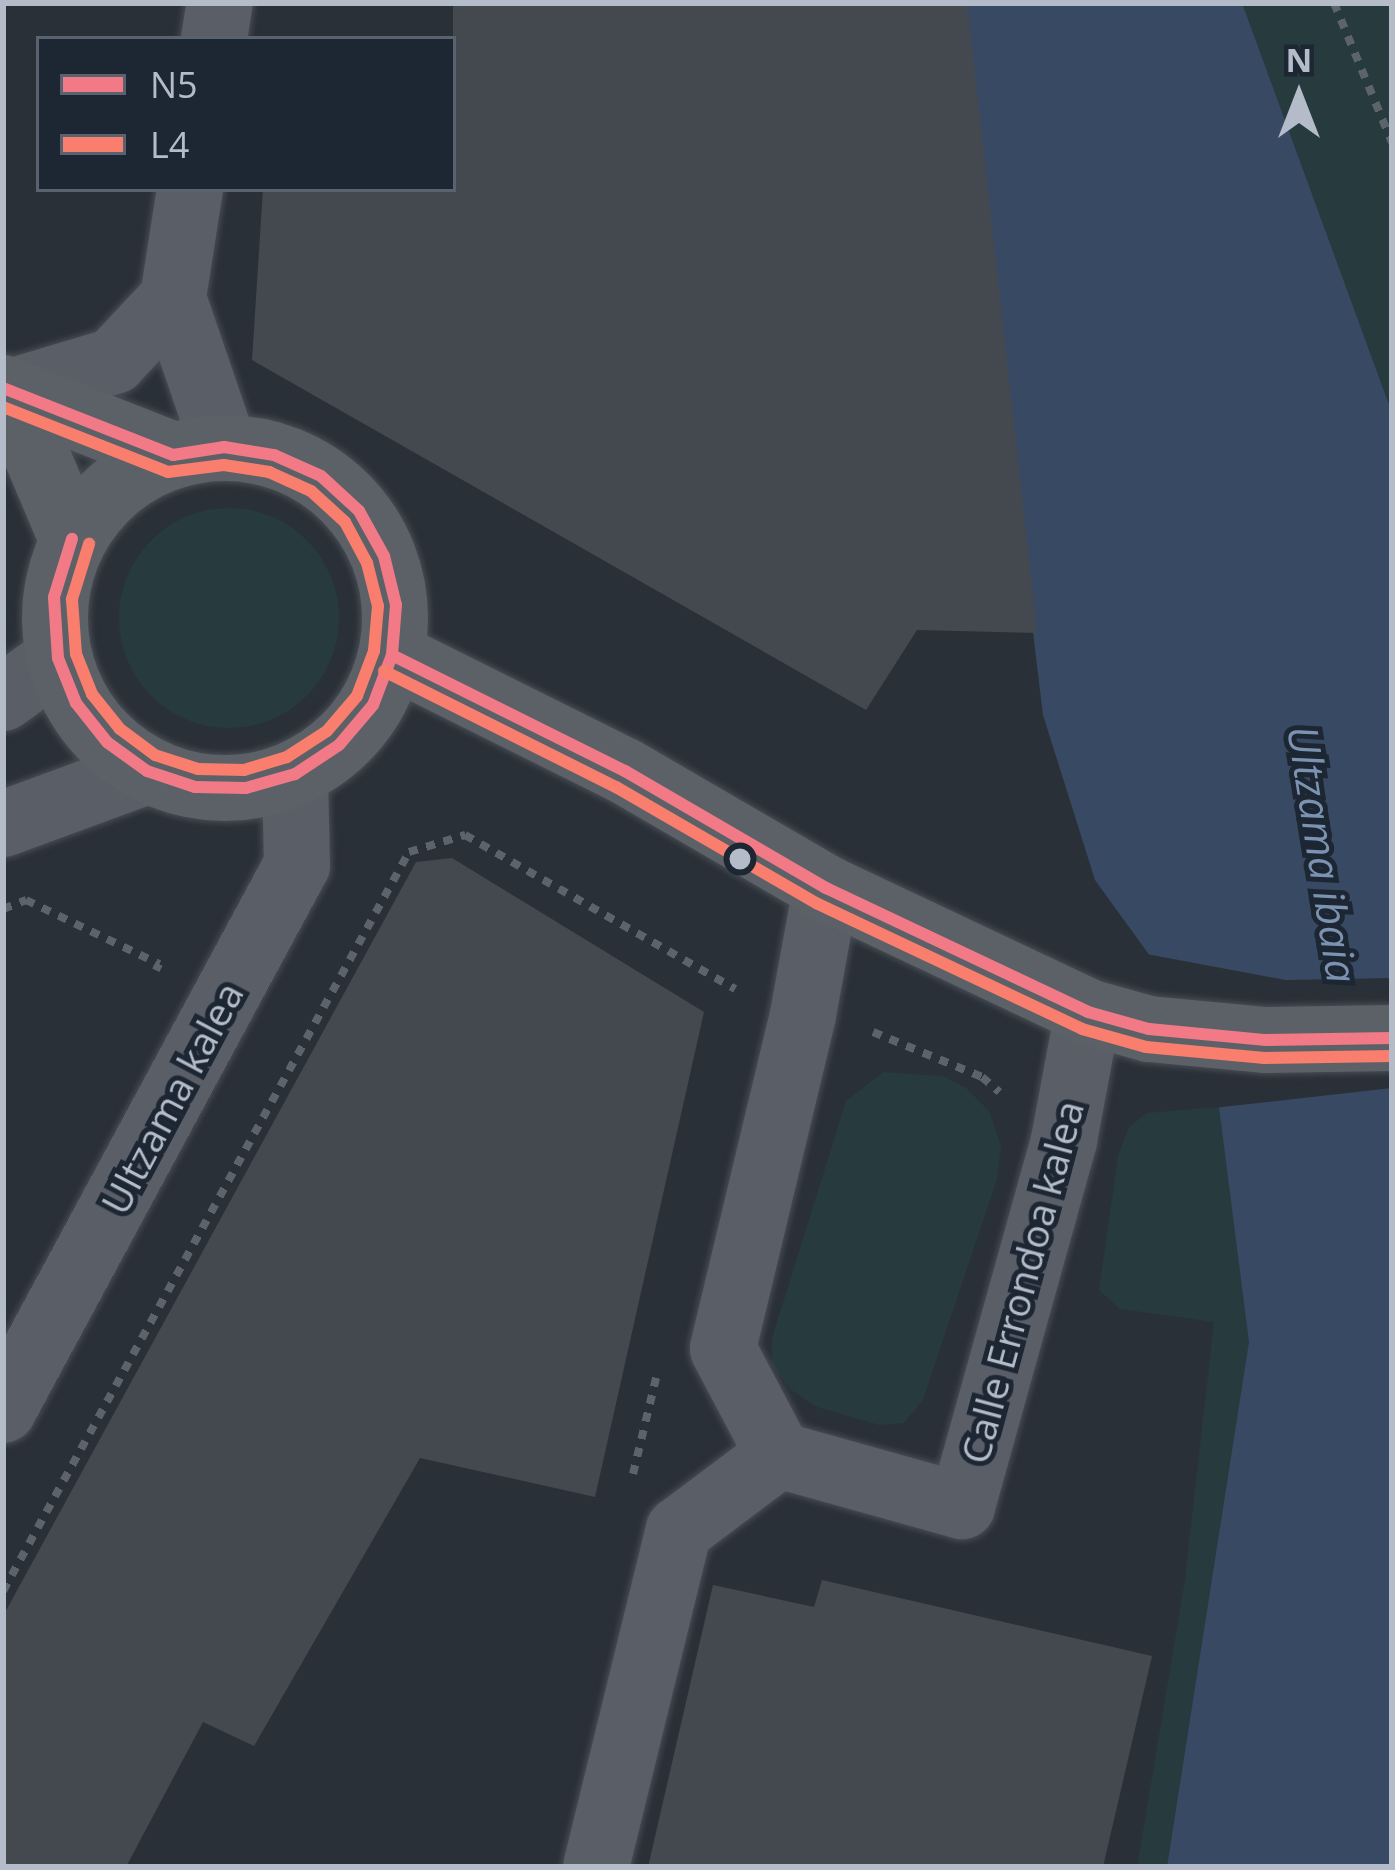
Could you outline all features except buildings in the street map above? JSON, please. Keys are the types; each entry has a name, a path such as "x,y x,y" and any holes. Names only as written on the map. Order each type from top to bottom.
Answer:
{"main road":[{"path":"7,390 198,451 274,455 320,476 358,512 384,556 396,605 392,655 373,704 339,745 296,774 229,788 195,787 147,771 107,742 76,703 58,658 54,597 72,539 113,488 198,451"},
{"path":"7,390 72,539"},
{"path":"392,655 625,771 826,887 1118,1021 1266,1040 1392,1038"}],"street":[{"path":"214,36 220,3"},
{"path":"190,192 173,298 198,451"},
{"path":"7,390 114,361 173,298"},
{"path":"3,698 58,658"},
{"path":"3,824 147,771"},
{"name":"Ultzama kalea","path":"3,1410 297,865 296,774"},
{"path":"596,1867 679,1530 779,1455 723,1349 802,1015 826,887"},
{"name":"Calle Errondoa kalea","path":"779,1455 962,1506 1064,1140 1118,1021"}],"path":[{"path":"1334,3 1392,142"},
{"path":"3,1591 409,852 464,835 745,995"},
{"path":"3,910 26,900 159,964 148,985"},
{"path":"866,1029 982,1077 1011,1102"},
{"path":"633,1477 659,1362"}],"green space":[{"path":"986,3 1392,3 1392,1088 1293,1189 1206,1867 1137,1867 1185,1579 1214,1322 1120,1309 1099,1290 1118,1156 1129,1127 1147,1113 1217,1107 1150,956 1095,880"},
{"path":"229,508 271,516 307,540 331,576 339,618 331,660 307,696 271,720 229,728 187,720 151,696 127,660 119,618 127,576 151,540 187,516"},
{"path":"883,1072 943,1076 966,1088 989,1111 1001,1145 997,1179 923,1400 904,1423 879,1425 817,1407 791,1390 772,1365 772,1338 846,1101"}],"water":[{"name":"Ultzama ibaia","path":"957,3 1242,3 1392,413 1392,1867 1167,1867 1249,1342 1219,1107 1150,956 1095,880 1043,715"}],"pier":[{"path":"1141,953 1286,980 1392,978 1392,1088 1213,1108"}],"transit line":[{"name":"N5","path":"3,388 173,455 224,447 274,455 321,476 359,511 384,556 396,605 392,655 373,705 339,745 295,774 246,788 195,787 147,771 107,742 76,703 58,658 54,597 72,539"},
{"name":"L4","path":"3,407 168,472 224,465 269,472 311,491 345,522 367,563 378,606 374,651 357,696 327,731 287,757 244,770 198,769 155,755 120,729 92,694 76,654 72,599 89,544"},
{"name":"N5","path":"392,655 625,771 826,888 1088,1012 1149,1029 1266,1040 1392,1038"},
{"name":"L4","path":"384,671 616,787 818,904 1082,1029 1146,1047 1264,1058 1392,1056"}]}
